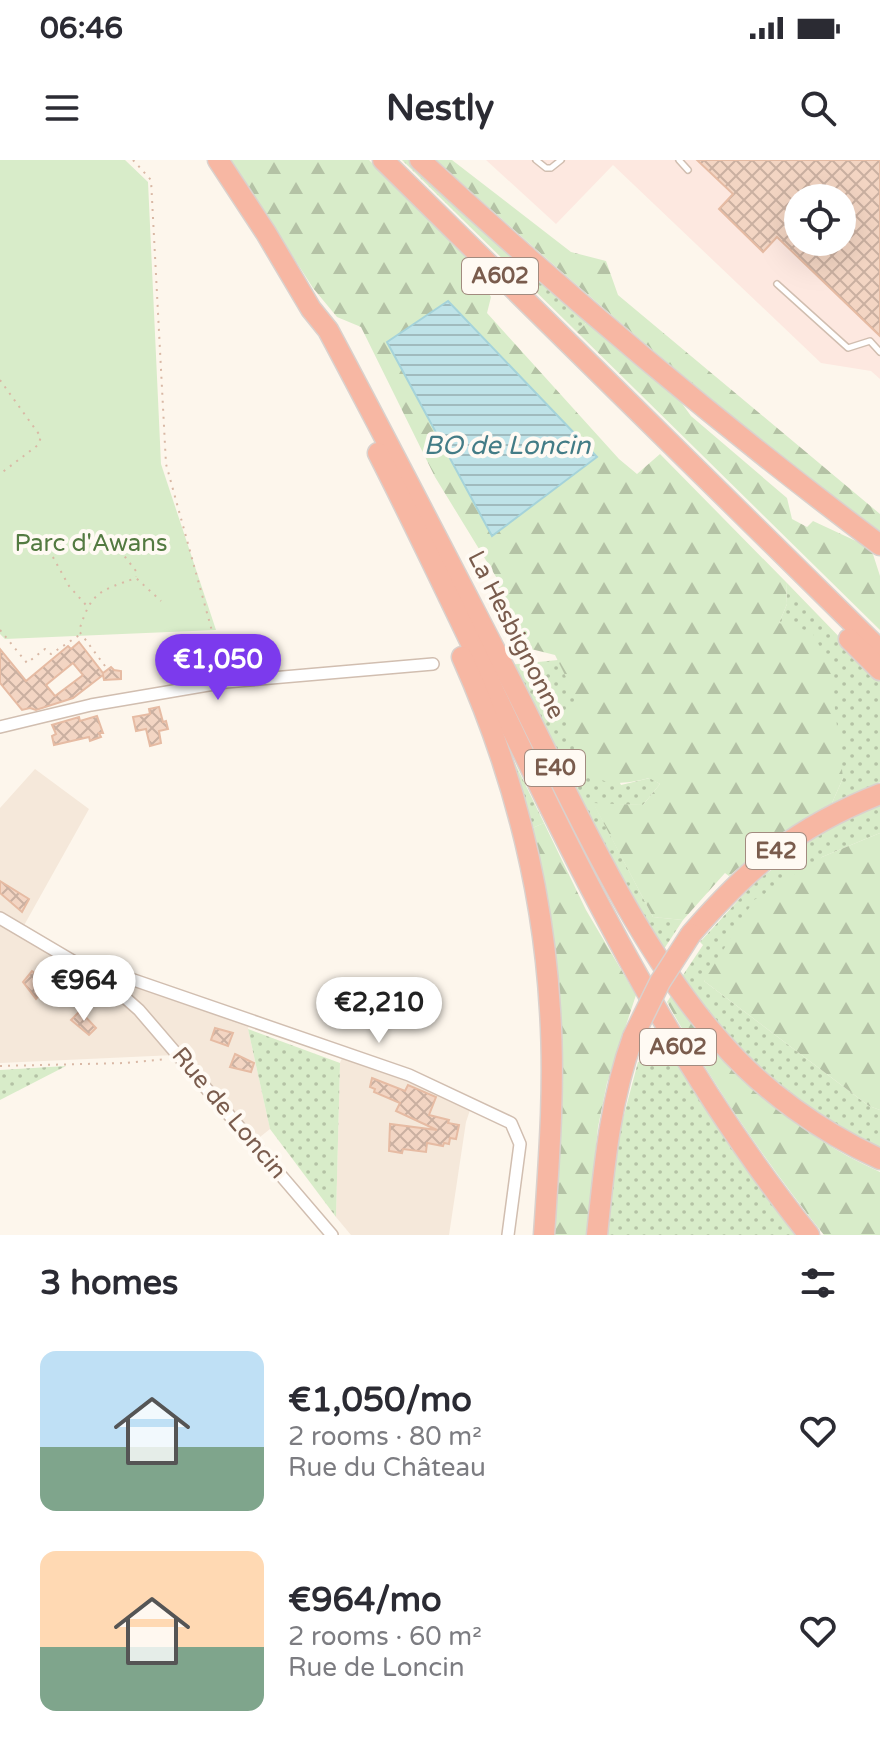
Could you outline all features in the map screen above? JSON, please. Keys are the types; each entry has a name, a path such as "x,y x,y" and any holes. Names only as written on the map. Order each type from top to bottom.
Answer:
{"highway":[{"name":"La Hesbignonne","path":"218,160 311,309 328,330 610,875 683,994 720,1042 764,1084 807,1118 880,1159"},
{"name":"A602","path":"383,160 880,650"},
{"path":"420,160 544,272 680,388 880,545"},
{"path":"311,309 319,337 428,556 428,576 506,771 531,864 550,1009 552,1076 544,1235"},
{"path":"616,393 626,412 880,670"},
{"name":"A602","path":"428,556 561,833 639,982 696,1077 809,1235"},
{"name":"E42","path":"597,1235 610,1130 623,1063 660,982 691,934 750,871 822,821 880,794"}],"street":[{"path":"0,727 91,705 226,682 433,664"},
{"name":"Rue de Loncin","path":"0,918 105,980 139,1010 332,1235"},
{"path":"105,980 128,978 395,1070 511,1123 520,1144 508,1235"}],"lane":[{"path":"536,160 546,168 561,160"},
{"path":"679,160 688,170"},
{"path":"777,284 848,348 870,341 880,352"}],"path":[{"path":"133,160 151,180 166,464 226,682"},
{"path":"0,380 41,437 38,445 0,474"},
{"path":"115,544 136,571 136,578 161,601"},
{"path":"49,550 69,586 87,605"},
{"path":"105,666 79,631 87,605 110,587 136,578"},
{"path":"0,630 27,663 45,649 51,654 81,634"},
{"path":"0,1066 141,1062 180,1055"}],"shaded area":[{"path":"486,160 880,160 880,379 871,371 821,363 613,165 556,224"},
{"path":"35,769 89,809 22,929 59,950 252,1016 248,1029 270,1129 251,1144 175,1055 0,1063 0,808"},
{"path":"346,1048 473,1101 466,1122 449,1235 351,1235 336,1217 340,1063"}],"green space":[{"name":"Parc d'Awans","path":"0,160 125,160 148,182 161,464 216,630 5,639 0,634"},
{"path":"231,160 369,160 469,260 491,297 487,313 619,459 637,474 660,454 786,582 787,604 779,623 812,632 830,666 843,778 832,803 762,848 729,876 725,873 683,920 653,917 593,803 643,805 660,784 649,778 615,783 603,780 586,767 566,724 576,697 555,655 523,647 512,637 491,592 498,580 435,477 361,327 337,317 313,288"},
{"path":"402,160 411,160 588,321 577,332"},
{"path":"436,160 452,160 571,252 606,261 618,295 880,514 880,531 765,443 654,351"},
{"path":"588,321 673,391 691,416 787,498 792,519 807,527 813,521 871,548 880,576 880,630 577,332"},
{"path":"786,582 880,679 880,782 832,803 843,778 779,623 787,604"},
{"path":"558,660 621,785 650,778 660,784 643,805 594,804 653,917 683,920 664,949 631,898 508,665"},
{"path":"511,755 544,823 530,829 508,757"},
{"path":"880,800 880,833 822,857 704,981 869,1106 880,1110 880,1152 818,1117 750,1064 681,978 703,945 700,942 754,883 786,859 790,848"},
{"path":"544,823 586,910 636,995 607,1083 598,1127 587,1235 551,1235 557,1148 530,829"},
{"path":"880,833 880,1110 869,1106 704,981 754,900 822,857"},
{"path":"671,996 715,1049 764,1098 819,1139 880,1172 880,1235 824,1235 721,1093 667,1002"},
{"path":"656,1028 728,1143 797,1235 605,1235 615,1134 620,1130 638,1062 641,1062"},
{"path":"248,1029 340,1063 336,1217 270,1129"},
{"path":"66,1066 0,1100 0,1070"}],"water":[{"name":"BO de Loncin","path":"448,301 597,457 492,536 387,342"}],"building":[{"path":"697,160 880,160 880,336 797,256 856,256 856,184 784,184 784,244 777,237 763,252 719,209 733,194"},
{"path":"79,642 103,673 111,667 121,671 121,679 104,680 103,675 73,698 36,710 22,710 0,683 0,649 26,681 68,646 71,649","holes":["73,663 83,675 55,696 46,685"]},
{"path":"159,707 168,729 159,731 161,743 150,746 146,729 136,731 133,717 150,714 149,709"},
{"path":"97,716 103,733 99,733 101,737 54,745 52,736 56,734 52,725 79,717 80,721"},
{"path":"0,881 29,899 22,912 0,893"},
{"path":"32,971 50,983 36,999 23,982"},
{"path":"80,1011 96,1028 89,1035 71,1020"},
{"path":"215,1028 233,1033 228,1046 211,1040"},
{"path":"235,1054 254,1063 251,1072 230,1067"},
{"path":"372,1078 405,1091 408,1085 436,1097 429,1115 459,1125 456,1139 450,1138 449,1144 444,1143 443,1146 427,1143 426,1152 389,1151 390,1124 437,1130 396,1111 400,1103 374,1092 375,1089 370,1087"}]}
